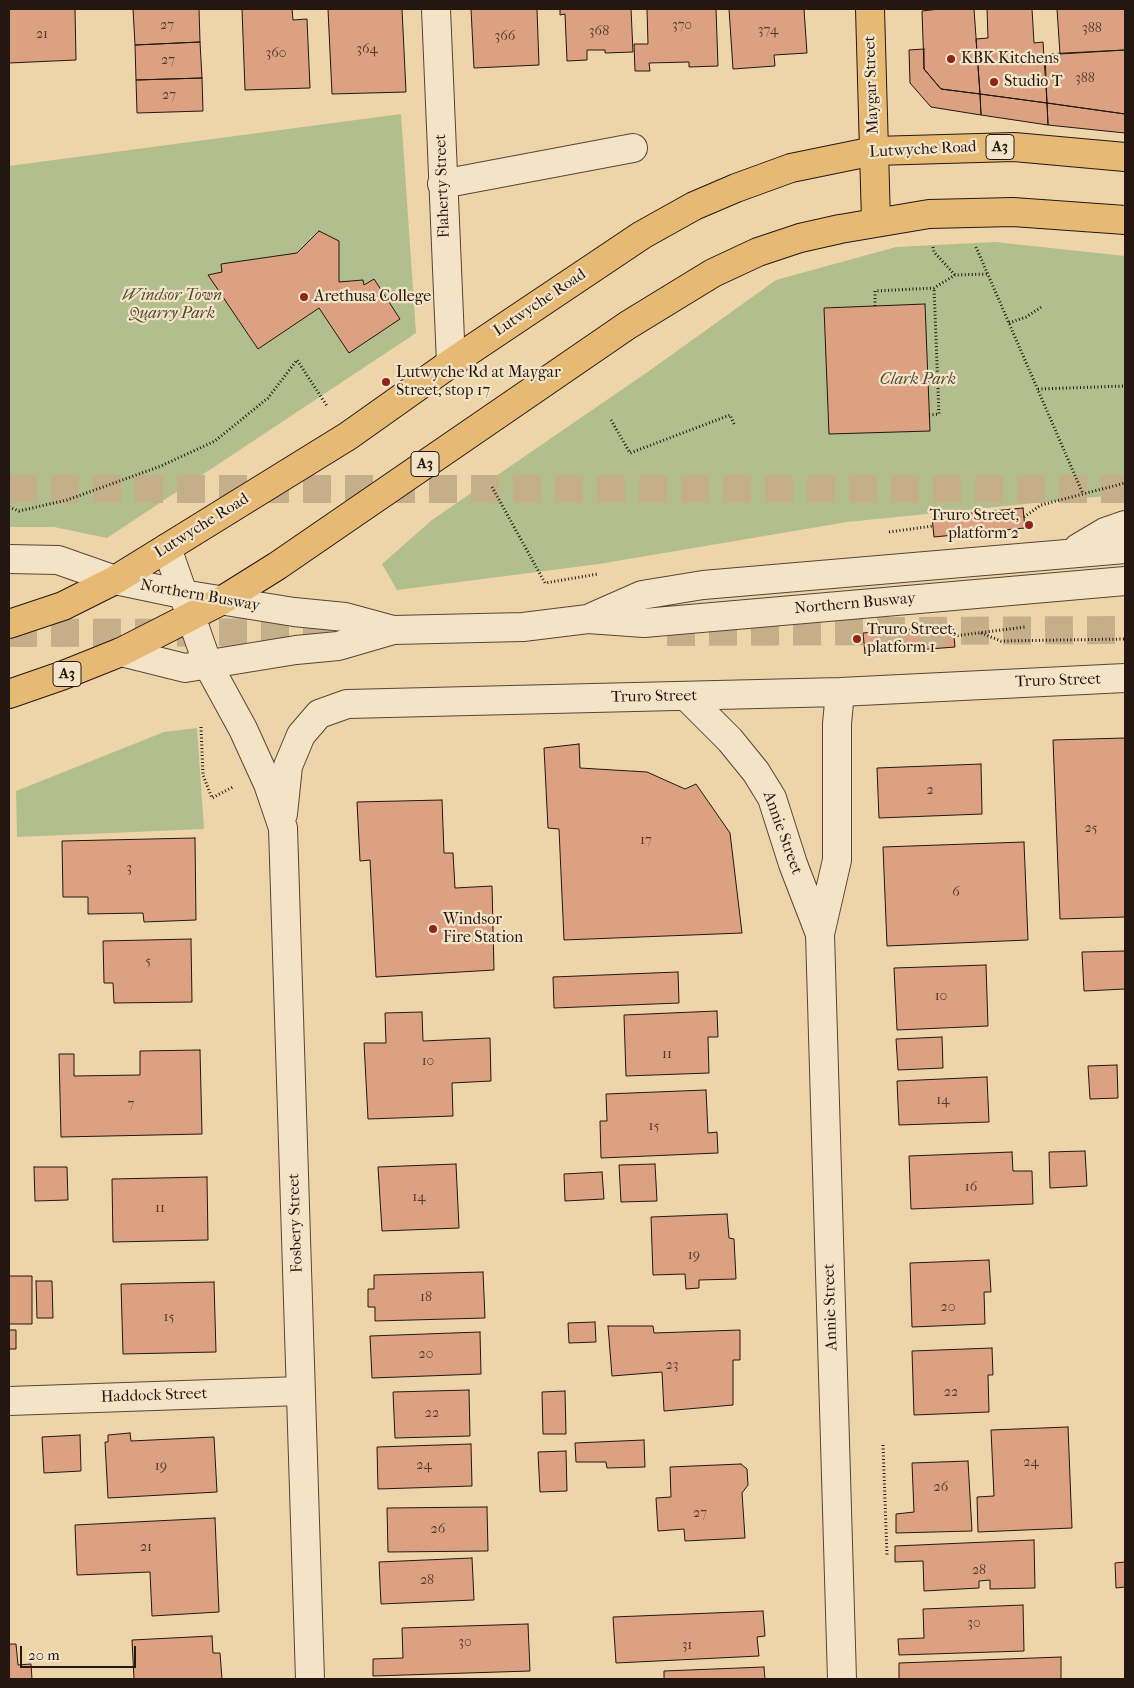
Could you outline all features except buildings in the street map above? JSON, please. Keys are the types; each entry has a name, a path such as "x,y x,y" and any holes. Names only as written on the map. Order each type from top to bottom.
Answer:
{"main road":[{"name":"Maygar Street","path":"870,9 876,221"},
{"name":"Lutwyche Road","path":"9,624 63,606 116,580 348,436 451,363 634,240 694,206 792,168 874,151 1014,147 1125,157"},
{"name":"A3","path":"9,694 121,652 186,606 221,601 277,566 620,330 713,273 758,252 800,238 876,221 963,212 1045,213 1125,220"}],"street":[{"name":"Flaherty Street","path":"436,9 451,363"},
{"path":"442,184 633,148"},
{"name":"Northern Busway","path":"1070,553 1105,532 1125,525"},
{"name":"Fosbery Street","path":"167,548 208,665 243,729 277,806 284,840 310,1679"},
{"name":"Northern Busway","path":"588,619 642,595 670,590 1125,549"},
{"name":"Northern Busway","path":"9,559 58,560 186,606"},
{"name":"Northern Busway","path":"121,652 185,668 296,650 338,646 393,630 523,626 588,619 644,623 1124,581"},
{"name":"Northern Busway","path":"221,601 345,617 393,630"},
{"name":"Truro Street","path":"284,840 284,795 293,754 309,724 319,714 331,708 377,702 687,697 840,692 1125,678"},
{"name":"Annie Street","path":"840,692 837,724 836,860 820,934 842,1679"},
{"name":"Annie Street","path":"687,697 730,740 756,772 772,798 793,864 820,934"},
{"name":"Haddock Street","path":"9,1402 300,1391"}],"path":[{"path":"932,242 934,252 955,276"},
{"path":"975,245 1083,494"},
{"path":"875,306 875,290 934,288 955,276 988,274"},
{"path":"929,415 939,414 934,288"},
{"path":"1009,322 1026,317 1043,306"},
{"path":"9,506 19,511 66,500 161,466 215,441 268,398 297,360 327,406"},
{"path":"1038,389 1125,386"},
{"path":"611,420 630,453 730,415 734,424"},
{"path":"1024,517 1041,505 1125,483"},
{"path":"492,486 545,583 604,574"},
{"path":"884,533 933,526"},
{"path":"980,633 1001,640 1125,639"},
{"path":"201,719 203,775 212,798 220,794"},
{"path":"882,1445 887,1556"}],"green space":[{"name":"Windsor Town Quarry Park","path":"401,114 416,333 107,538 54,527 9,527 9,166"},
{"name":"Clark Park","path":"995,242 1125,256 1125,494 847,522 599,564 397,590 382,564 432,520 649,371 776,280 896,247"},
{"path":"197,728 204,829 17,837 16,791 164,732"}],"tunnel":[{"path":"9,489 1125,489"},
{"path":"667,632 1125,630"},
{"path":"9,633 371,632"}],"place":[{"name":"KBK Kitchens","path":"951,59"},
{"name":"Studio T","path":"994,82"},
{"name":"Arethusa College","path":"304,297"},
{"name":"Lutwyche Rd at Maygar Street, stop 17","path":"386,382"},
{"name":"Truro Street, platform 2","path":"1029,525"},
{"name":"Truro Street, platform 1","path":"857,639"},
{"name":"Windsor Fire Station","path":"433,929"}]}
